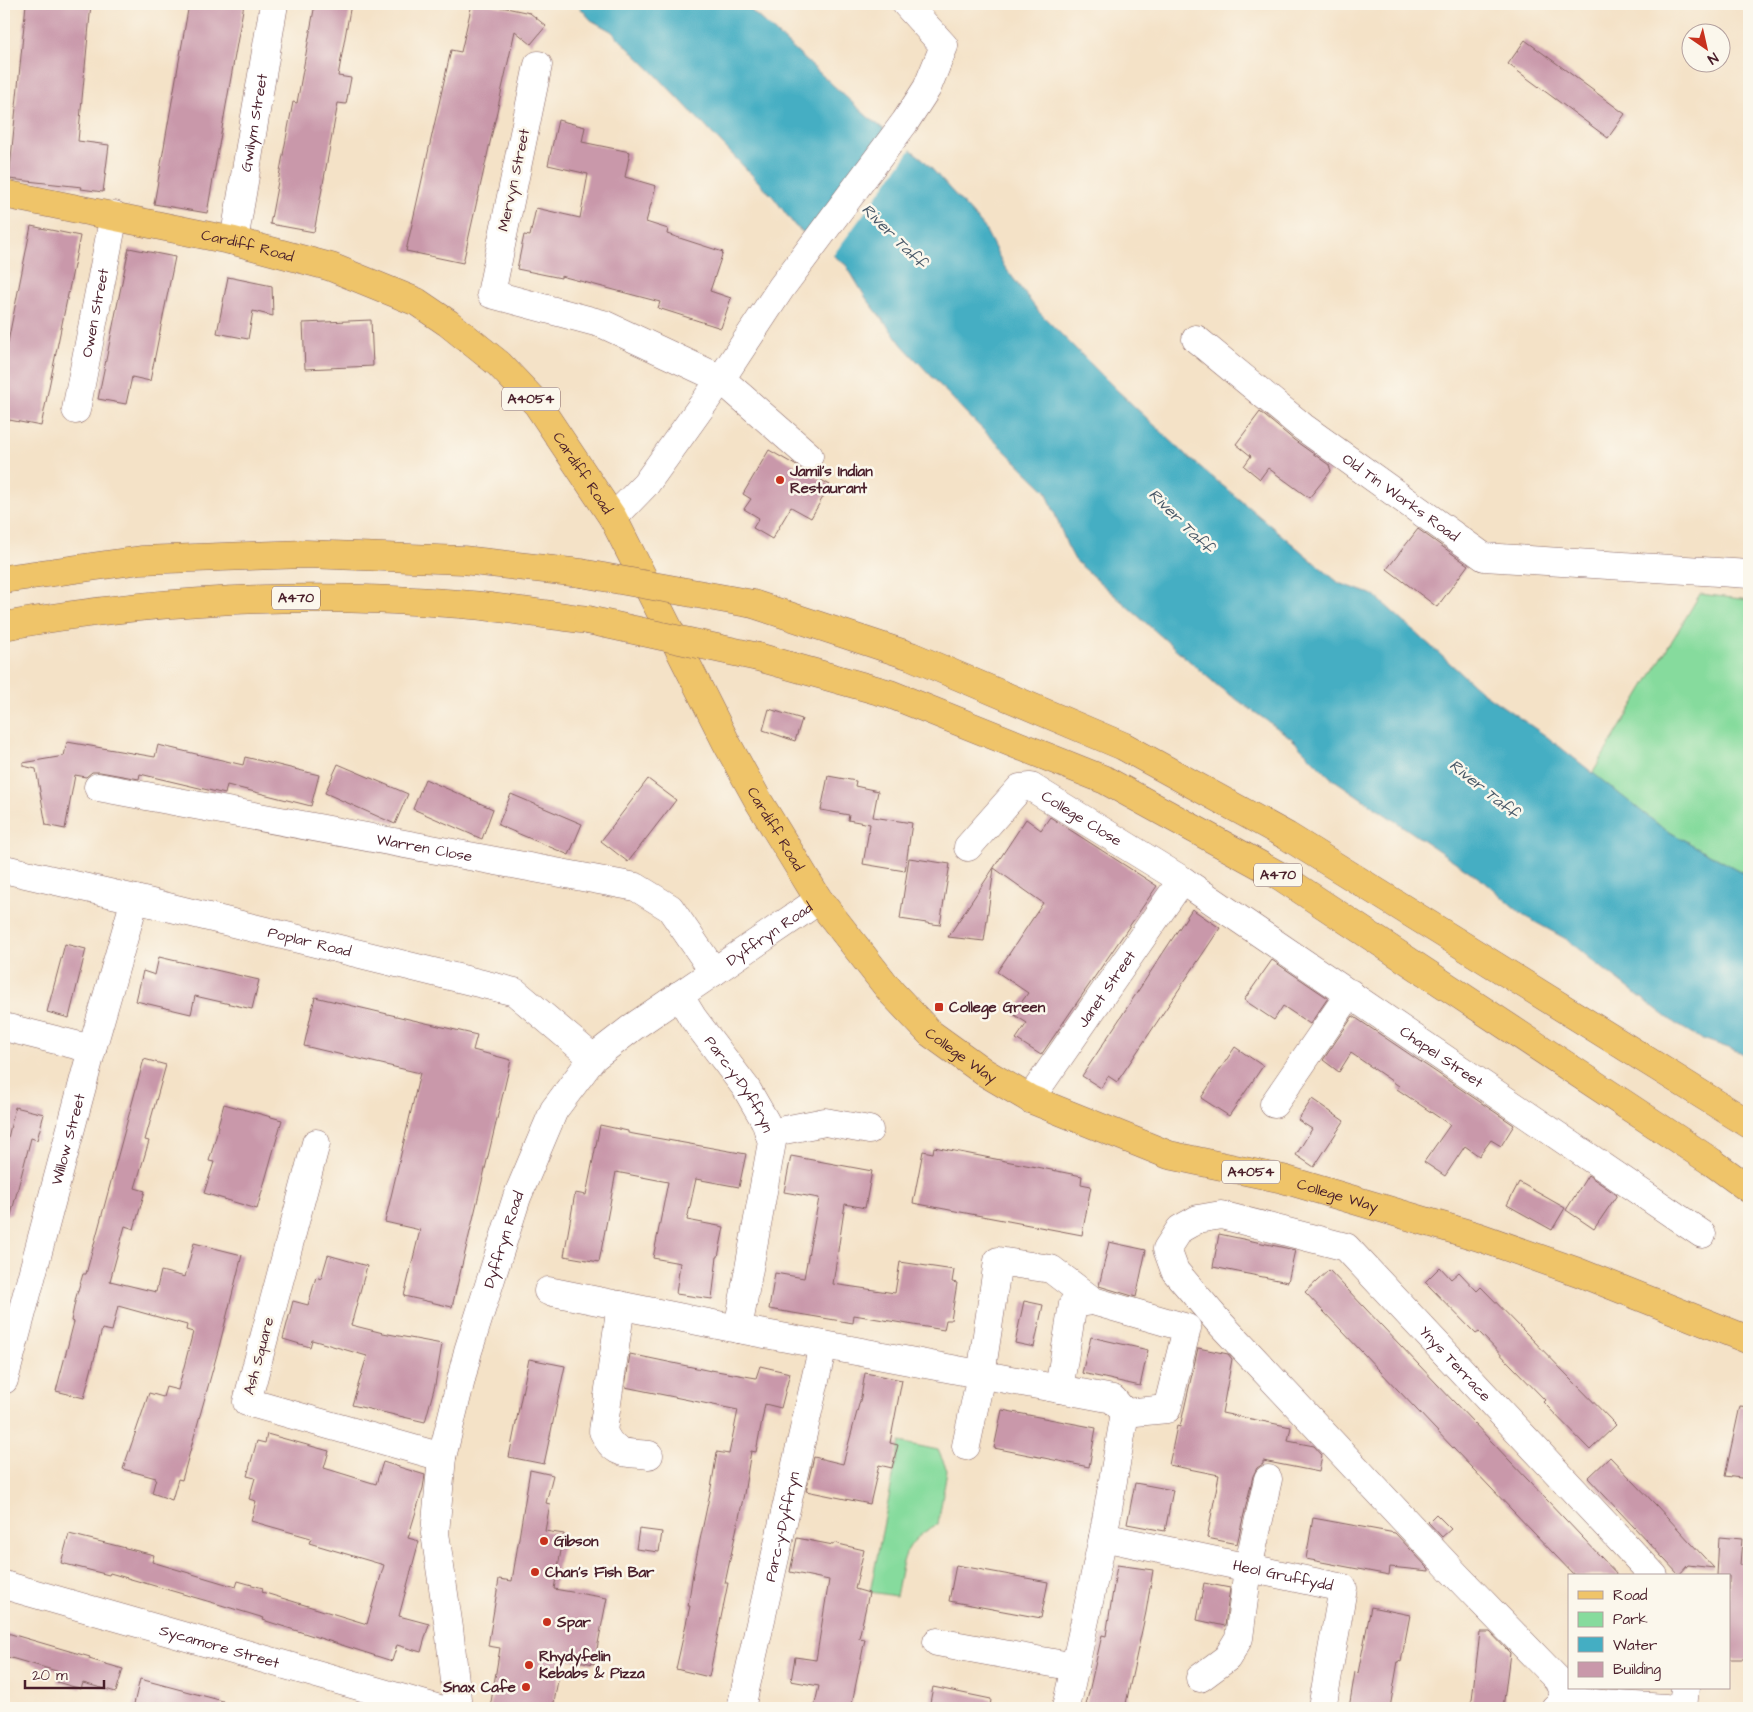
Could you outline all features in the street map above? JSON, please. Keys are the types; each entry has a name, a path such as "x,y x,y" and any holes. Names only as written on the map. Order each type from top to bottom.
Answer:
{"main road":[{"name":"Cardiff Road","path":"4,194 234,241 331,267 417,302 448,323 499,364 536,404 613,518 731,751 759,802 819,900"},
{"name":"A470","path":"4,579 141,560 306,554 462,560 581,573 753,604 911,656 1122,746 1287,836 1749,1124"},
{"name":"A470","path":"4,626 35,620 144,607 304,598 461,604 588,620 758,657 890,694 1105,780 1280,876 1712,1162 1749,1189"},
{"name":"College Way","path":"819,900 886,986 930,1033 984,1072 1030,1099 1169,1155 1283,1179 1488,1240 1578,1272 1749,1340"}],"street":[{"name":"Gwilym Street","path":"234,241 274,4"},
{"path":"613,518 646,484 721,379 782,288 927,88 944,46 906,4"},
{"name":"Mervyn Street","path":"538,65 490,294 603,324 721,379"},
{"name":"Owen Street","path":"76,410 114,215"},
{"name":"Old Tin Works Road","path":"1196,339 1304,427 1484,557 1749,574"},
{"path":"721,379 809,456"},
{"name":"College Close","path":"968,847 1020,788 1027,786 1182,880"},
{"name":"Warren Close","path":"98,787 636,887 670,908 714,972"},
{"name":"Poplar Road","path":"4,869 515,992 594,1058"},
{"name":"Chapel Street","path":"1182,880 1702,1234"},
{"name":"Janet Street","path":"1030,1099 1182,880"},
{"name":"Willow Street","path":"4,1380 13,1310 135,899"},
{"name":"Dyffryn Road","path":"458,1708 449,1628 435,1533 442,1456 468,1351 517,1197 554,1110 594,1058 633,1027 819,900"},
{"path":"1274,1104 1350,993"},
{"name":"Parc-y-Dyffryn","path":"680,996 746,1088 765,1121 772,1142 738,1329"},
{"path":"4,1027 92,1048"},
{"path":"769,1133 825,1122 869,1130"},
{"name":"Ash Square","path":"316,1143 247,1402 442,1456"},
{"name":"Ynys Terrace","path":"1560,1703 1558,1680 1457,1576 1223,1327 1175,1271 1167,1249 1180,1229 1198,1218 1221,1215 1346,1247 1652,1574"},
{"path":"966,1446 981,1375 998,1261 1051,1269 1093,1301 1187,1328 1168,1409 1125,1413"},
{"path":"548,1291 926,1365 1113,1399 1125,1413"},
{"path":"1058,1389 1073,1304 1093,1301"},
{"path":"621,1305 603,1431 609,1445 620,1452 648,1455"},
{"name":"Parc-y-Dyffryn","path":"741,1708 823,1345"},
{"path":"1066,1708 1103,1538 1125,1413"},
{"path":"1200,1678 1227,1658 1239,1638 1248,1568 1268,1479"},
{"name":"Heol Gruffydd","path":"1103,1538 1343,1588 1322,1708"},
{"name":"Sycamore Street","path":"4,1585 436,1708"},
{"path":"937,1642 1075,1667"},
{"path":"1683,1708 1685,1690"},
{"path":"1560,1703 1666,1708"}],"green space":[{"path":"1700,594 1749,600 1749,876 1664,829 1592,774"},
{"path":"900,1442 938,1450 947,1470 938,1524 917,1538 906,1553 896,1596 870,1592"}],"water":[{"name":"River Taff","path":"577,4 744,4 868,117 923,159 984,227 1004,266 1038,311 1118,391 1186,455 1339,583 1374,595 1482,692 1546,736 1664,829 1749,876 1749,1057 1700,1038 1676,1024 1568,940 1524,916 1485,882 1330,777 1290,737 1219,687 1097,580 1075,560 1067,545 1046,491 969,416 903,346 866,298 846,265 795,226 774,198 657,76 611,31 591,20"}],"pier":[{"path":"888,129 912,148 832,257 807,239"}],"building":[{"path":"26,4 91,4 78,141 109,145 103,192 81,189 82,187 9,179"},
{"path":"189,4 244,4 207,213 154,204"},
{"path":"315,4 351,4 338,76 351,78 346,104 338,103 314,232 270,224 293,102 297,103"},
{"path":"472,4 487,4 530,13 546,26 531,44 515,31 463,263 406,251 451,50 461,52"},
{"path":"1525,40 1625,114 1608,138 1508,64"},
{"path":"558,120 585,127 582,142 630,152 625,177 656,186 646,222 668,229 667,234 723,252 710,291 731,298 721,328 658,308 660,302 561,276 561,278 517,269 524,235 530,236 536,208 580,218 588,174 548,165"},
{"path":"31,226 80,236 41,426 4,419 4,362"},
{"path":"129,248 175,257 150,381 132,377 126,404 98,399"},
{"path":"228,277 272,286 273,316 253,311 248,339 217,333"},
{"path":"371,320 373,366 305,369 303,323"},
{"path":"1260,412 1329,465 1331,471 1309,498 1268,468 1260,479 1244,466 1251,456 1236,444"},
{"path":"769,450 830,485 811,518 791,507 772,539 753,528 759,518 744,509 751,499 743,494"},
{"path":"1418,529 1468,565 1437,607 1387,569"},
{"path":"769,709 802,719 795,741 763,730"},
{"path":"67,742 155,757 158,745 243,765 245,757 319,775 311,806 227,785 225,794 140,774 139,779 100,772 92,772 86,777 75,775 65,829 46,825 36,769 23,766 23,763 64,756"},
{"path":"338,764 408,794 395,824 325,793"},
{"path":"828,776 856,781 855,786 878,791 873,817 912,823 905,871 863,864 870,824 848,820 849,815 821,810"},
{"path":"425,779 493,809 482,839 413,809"},
{"path":"648,779 676,800 628,862 601,841"},
{"path":"511,794 582,824 569,855 498,825"},
{"path":"1050,817 1157,886 1041,1055 1016,1039 1027,1023 1013,1014 1028,993 997,972 1043,903 994,868 984,941 948,937 1026,819 1041,830"},
{"path":"909,858 950,864 940,925 900,919"},
{"path":"1192,909 1220,928 1117,1082 1108,1076 1101,1088 1082,1076"},
{"path":"65,944 86,949 69,1018 47,1012"},
{"path":"159,957 259,980 252,1009 195,996 191,1014 136,1001 143,971 155,975"},
{"path":"1272,960 1328,998 1310,1024 1283,1006 1274,1020 1244,1000"},
{"path":"315,997 477,1035 473,1050 511,1060 452,1307 404,1296 420,1230 385,1222 420,1073 304,1046"},
{"path":"1353,1016 1514,1125 1501,1146 1491,1140 1479,1156 1465,1146 1445,1176 1424,1162 1450,1125 1397,1089 1399,1086 1351,1053 1339,1072 1323,1060"},
{"path":"1235,1047 1263,1066 1229,1116 1201,1098"},
{"path":"144,1059 166,1065 145,1140 149,1141 135,1188 145,1191 134,1229 125,1226 110,1281 156,1292 161,1271 185,1277 194,1243 242,1255 182,1480 178,1479 172,1500 152,1493 156,1478 123,1469 149,1393 163,1397 166,1387 178,1390 193,1332 186,1330 187,1325 118,1306 112,1331 102,1329 84,1398 56,1391 74,1322 71,1321 76,1297 83,1274 86,1274"},
{"path":"1312,1099 1344,1121 1314,1167 1296,1155 1312,1129 1298,1120"},
{"path":"224,1104 282,1120 257,1209 204,1193 214,1162 209,1161"},
{"path":"15,1107 44,1114 37,1140 31,1138 11,1215 4,1214 4,1156"},
{"path":"600,1125 628,1131 628,1133 746,1154 739,1187 696,1179 687,1220 724,1227 717,1257 712,1299 676,1294 680,1263 653,1258 668,1182 616,1172 599,1262 564,1256 575,1193 586,1195"},
{"path":"934,1147 1082,1176 1081,1184 1091,1186 1082,1235 913,1203 923,1151 933,1153"},
{"path":"791,1156 872,1171 865,1208 845,1204 833,1284 895,1293 900,1262 954,1270 952,1282 957,1283 951,1320 946,1320 944,1330 854,1315 853,1323 769,1309 775,1273 804,1278 819,1198 784,1192"},
{"path":"1588,1175 1617,1195 1594,1229 1566,1210"},
{"path":"1519,1182 1565,1208 1552,1230 1507,1205"},
{"path":"1219,1234 1295,1250 1288,1282 1213,1267"},
{"path":"1109,1242 1146,1250 1136,1297 1099,1286"},
{"path":"328,1255 367,1266 351,1325 442,1344 435,1385 425,1422 352,1405 367,1356 312,1340 310,1347 283,1339 293,1301 308,1305 316,1277 321,1279"},
{"path":"1440,1267 1451,1279 1459,1272 1477,1291 1481,1287 1616,1425 1590,1450 1479,1332 1476,1334 1425,1282"},
{"path":"1329,1270 1617,1574 1573,1574 1305,1292"},
{"path":"1024,1301 1043,1305 1034,1347 1015,1343"},
{"path":"1091,1337 1148,1350 1140,1386 1082,1373"},
{"path":"1198,1348 1228,1354 1232,1359 1222,1413 1291,1427 1288,1441 1314,1446 1322,1455 1319,1472 1263,1461 1263,1464 1257,1468 1253,1476 1237,1544 1207,1538 1219,1475 1169,1465 1177,1426 1180,1427"},
{"path":"630,1354 711,1371 756,1378 760,1366 790,1373 781,1408 765,1404 756,1452 751,1451 725,1583 728,1583 709,1677 676,1669 690,1606 688,1606 693,1573 717,1452 729,1454 738,1410 625,1387"},
{"path":"529,1359 565,1366 544,1464 509,1457"},
{"path":"865,1373 902,1380 890,1443 898,1445 892,1468 879,1465 870,1504 806,1491 814,1457 843,1464 861,1397"},
{"path":"1740,1406 1749,1407 1749,1479 1725,1476"},
{"path":"1002,1410 1096,1428 1089,1467 994,1448"},
{"path":"267,1434 329,1451 324,1468 376,1484 383,1462 425,1475 408,1538 419,1541 399,1616 429,1624 421,1652 397,1645 392,1661 221,1605 110,1573 109,1575 61,1563 69,1534 154,1555 152,1562 236,1587 238,1581 263,1588 262,1592 367,1624 384,1565 309,1543 311,1538 251,1521 256,1501 249,1499 255,1478 247,1476 257,1441 265,1443"},
{"path":"1610,1457 1714,1568 1688,1565 1678,1574 1588,1478"},
{"path":"530,1470 553,1475 546,1503 550,1504 545,1531 564,1534 554,1589 607,1598 594,1664 562,1658 553,1708 490,1708 500,1648 488,1646 499,1579 512,1581"},
{"path":"1135,1483 1173,1490 1165,1531 1127,1524"},
{"path":"1436,1514 1451,1529 1442,1537 1428,1522"},
{"path":"1313,1518 1395,1533 1429,1571 1390,1567 1389,1575 1306,1559"},
{"path":"639,1529 662,1532 659,1552 636,1549"},
{"path":"1719,1537 1742,1539 1740,1565 1749,1565 1749,1659 1730,1659 1730,1574 1717,1574"},
{"path":"797,1538 833,1545 834,1543 864,1550 855,1589 869,1593 859,1638 865,1639 851,1708 814,1708 819,1686 791,1681 795,1657 816,1660 829,1580 790,1572"},
{"path":"956,1565 1048,1582 1041,1618 949,1601"},
{"path":"1117,1565 1153,1570 1125,1708 1101,1708 1086,1705 1102,1635 1106,1636"},
{"path":"1204,1583 1230,1588 1225,1626 1197,1620"},
{"path":"1371,1607 1410,1615 1401,1662 1398,1661 1390,1708 1349,1708 1355,1672 1358,1673"},
{"path":"4,1632 90,1657 89,1659 123,1669 116,1692 83,1683 81,1689 57,1682 60,1672 4,1656"},
{"path":"1480,1632 1490,1632 1510,1653 1503,1708 1471,1708"},
{"path":"140,1679 223,1701 222,1708 133,1708"},
{"path":"933,1687 991,1699 990,1708 929,1708"}],"place":[{"name":"Jamil's Indian Restaurant","path":"780,480"},
{"name":"College Green","path":"939,1007"},
{"name":"Gibson","path":"544,1541"},
{"name":"Chan's Fish Bar","path":"535,1572"},
{"name":"Spar","path":"547,1622"},
{"name":"Rhydyfelin Kebabs & Pizza","path":"529,1665"},
{"name":"Snax Cafe","path":"526,1687"}]}
